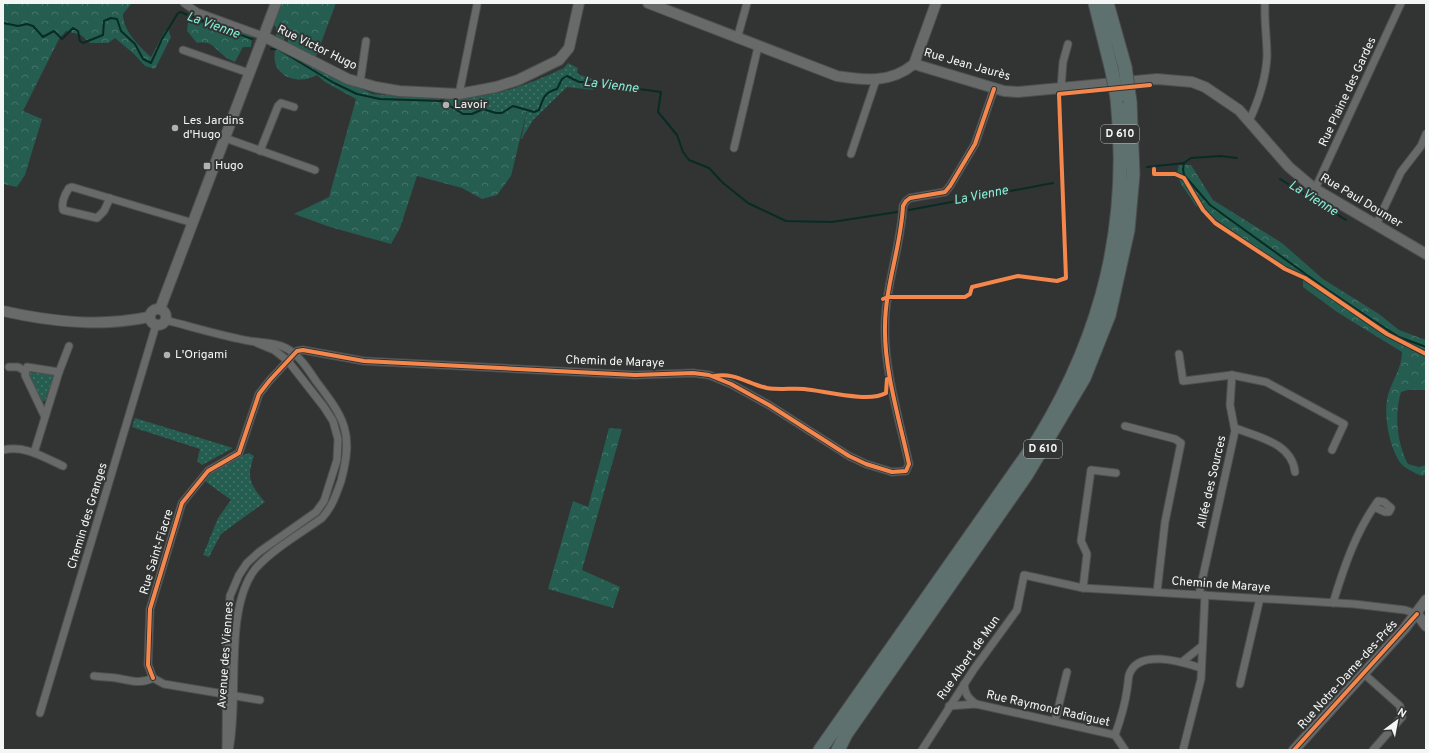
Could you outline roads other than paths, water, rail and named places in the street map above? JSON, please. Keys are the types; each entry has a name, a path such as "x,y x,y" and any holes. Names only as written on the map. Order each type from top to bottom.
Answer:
{"highway":[{"name":"D 610","path":"838,750 846,734 1027,474 1084,378 1109,315 1128,230 1133,174 1130,102 1095,3"},
{"name":"D 610","path":"826,750 845,715 1039,438 1078,365 1099,310 1107,281 1117,225 1121,149 1117,98 1118,69 1107,3"},
{"path":"820,750 845,715"}],"street":[{"path":"184,3 197,12 263,36 276,3"},
{"name":"Rue Victor Hugo","path":"157,321 165,313 160,309 263,36 348,79 399,91 459,94 496,87 518,80 559,60 569,48 579,3"},
{"name":"Rue Jean Jaurès","path":"648,3 737,39 837,76 870,81 908,70 914,64 931,68 994,89 1018,92 1157,79 1174,80 1205,87 1239,110"},
{"path":"737,39 747,3"},
{"path":"914,64 936,3"},
{"path":"1248,121 1263,83 1266,68 1265,3"},
{"name":"Rue Plaine des Gardes","path":"1315,189 1401,3"},
{"path":"459,94 477,5"},
{"path":"360,82 366,40"},
{"path":"1061,88 1063,62 1068,44"},
{"path":"734,148 758,47"},
{"path":"183,50 249,73"},
{"path":"851,154 876,80"},
{"name":"Chemin de Maraye","path":"294,354 297,350 303,350 364,361 635,375 693,373 709,375 731,384 769,405 844,454 866,464 892,472 906,471 909,464 892,386 885,327 888,294 903,206 910,198 945,192 950,186 975,144 994,89"},
{"path":"260,151 278,106 281,103 294,107"},
{"name":"Rue Paul Doumer","path":"1239,110 1289,167 1315,189 1426,254"},
{"path":"1376,225 1402,172 1420,146 1426,134"},
{"path":"224,138 315,170"},
{"path":"110,198 104,211 97,218 63,210 62,205 69,188 110,198 193,222"},
{"path":"3,311 81,323 157,321"},
{"name":"Avenue des Viennes","path":"157,321 251,341 274,343 294,354 302,362 341,417 348,440 347,456 337,492 329,511 322,518 266,559 257,568 244,588 238,611 226,750"},
{"name":"Chemin des Granges","path":"40,713 157,321"},
{"name":"Avenue des Viennes","path":"229,750 230,596 239,575 247,563 259,552 316,512 324,501 337,460 338,439 333,421 288,360 274,350 251,341"},
{"path":"34,454 59,372 69,346"},
{"name":"Rue Saint-Fiacre","path":"153,678 148,665 150,609 182,503 208,471 239,453 259,394 294,354"},
{"path":"1180,354 1183,381 1232,375 1266,382 1344,424 1332,450"},
{"path":"9,367 18,367 25,371"},
{"path":"25,371 27,367 59,372"},
{"path":"25,371 25,375 34,396 45,417"},
{"name":"Allée des Sources","path":"1183,750 1201,679 1202,594 1235,428 1230,405 1232,375"},
{"path":"1125,426 1175,439 1180,443 1181,449 1166,522 1157,592"},
{"path":"1235,428 1280,447 1292,458 1295,472"},
{"path":"3,450 14,448 34,454 63,466"},
{"path":"1083,588 1087,554 1081,541 1091,470 1116,473"},
{"path":"1333,603 1359,530 1374,507"},
{"name":"Chemin de Maraye","path":"1024,575 1083,588 1333,603 1405,610 1417,614"},
{"name":"Rue Albert de Mun","path":"922,750 949,706 1016,610 1024,575"},
{"path":"1240,684 1260,598"},
{"name":"Rue Notre-Dame-des-Prés","path":"1299,748 1363,673 1417,614 1426,600"},
{"path":"1417,614 1426,626"},
{"path":"1182,662 1202,646"},
{"path":"1125,750 1115,735 1128,689 1130,674 1135,666 1140,661 1149,658 1182,662 1201,668"},
{"path":"1056,721 1067,672"},
{"path":"1363,673 1400,706 1402,717 1372,750"},
{"path":"94,676 116,678 135,683 142,683 153,678 164,684 260,700"},
{"name":"Rue Raymond Radiguet","path":"964,684 965,693 968,698 976,704"},
{"name":"Rue Raymond Radiguet","path":"949,706 976,704 1115,735"}],"waterway":[{"name":"La Vienne","path":"3,23 18,26 27,24 33,26 43,37 54,31 62,39 73,28 78,31 80,41 83,43 103,35 104,21 111,18 117,19 121,31 135,44 143,59 151,63 162,39 178,13 181,12 252,39"},
{"name":"La Vienne","path":"271,49 278,49 334,83 357,94 380,99 442,101 463,114 472,114 483,109 496,113 502,113 513,106 534,112 539,110 543,99 547,94 557,89 562,79 567,76 579,82 661,92 658,112 677,135 683,152 689,160 709,168 723,183 748,203 786,221 832,222 897,212"},
{"name":"La Vienne","path":"1147,167 1184,163 1191,158 1221,156 1237,158"},
{"path":"1184,163 1184,175 1210,205 1325,288 1374,321 1399,337 1426,347"},
{"name":"La Vienne","path":"1280,179 1346,220"},
{"name":"La Vienne","path":"909,210 1053,183"}],"place":[{"name":"Lavoir","path":"446,105"},
{"name":"Les Jardins d'Hugo","path":"175,128"},
{"name":"Hugo","path":"207,166"},
{"name":"L'Origami","path":"167,355"}]}
